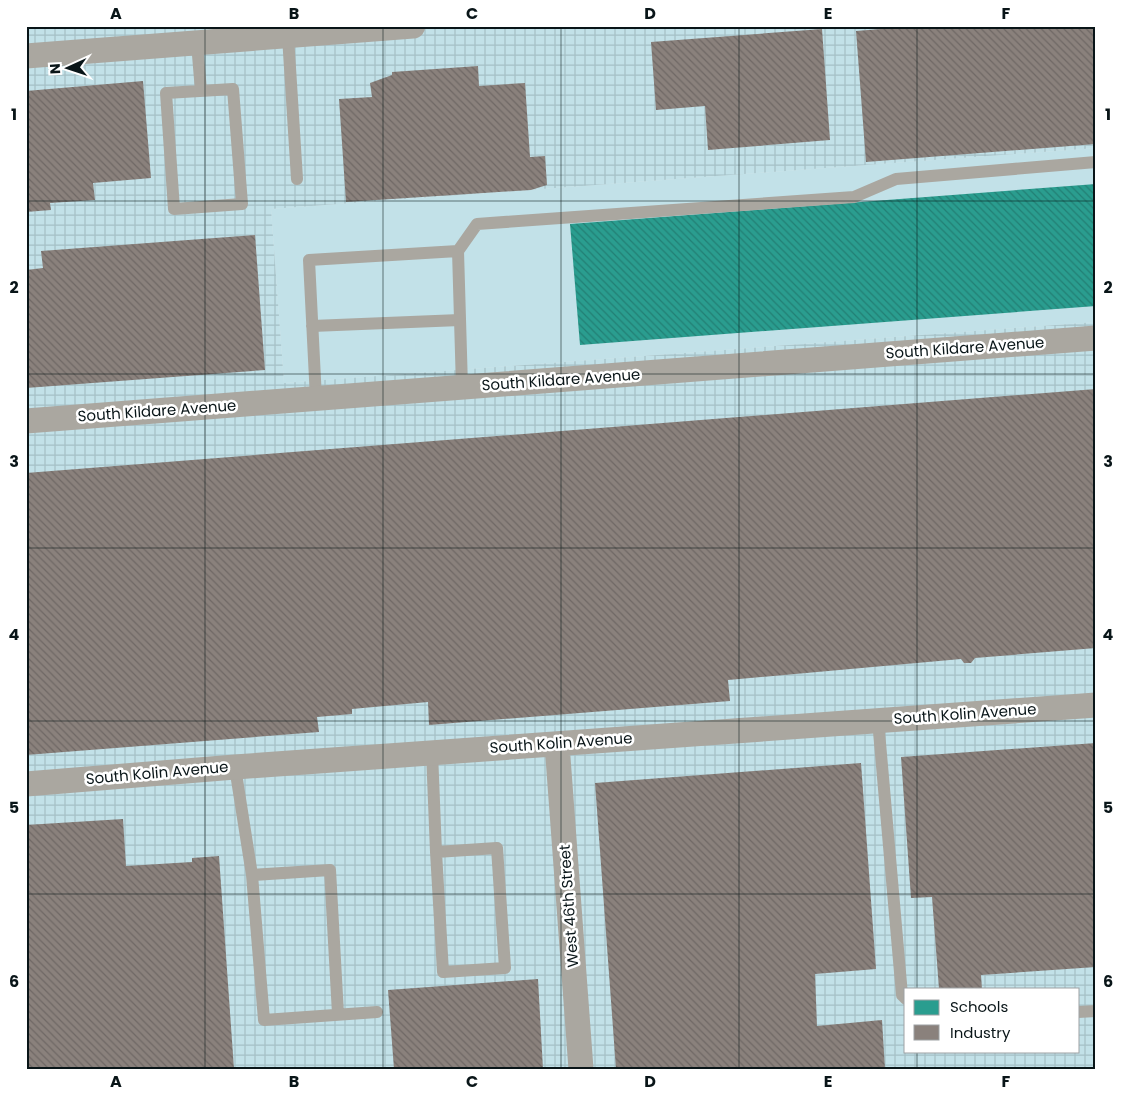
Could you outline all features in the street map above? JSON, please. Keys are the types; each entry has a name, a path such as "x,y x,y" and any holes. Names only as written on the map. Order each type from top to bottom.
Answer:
{"street":[{"path":"26,56 196,43 260,32 288,36 413,26"},
{"name":"South Kildare Avenue","path":"26,421 1096,338"},
{"name":"South Kolin Avenue","path":"26,784 432,752 1096,705"},
{"name":"West 46th Street","path":"557,744 581,1069"}],"lane":[{"path":"288,36 298,179"},
{"path":"196,43 201,91"},
{"path":"233,89 242,204 174,209 166,93 201,91 233,89"},
{"path":"462,387 458,252 477,224 854,197 896,179 1096,162"},
{"path":"316,399 309,260 458,252"},
{"path":"312,326 460,320"},
{"path":"878,720 902,995 904,997"},
{"path":"432,752 436,852 444,972 505,968 497,848 436,852"},
{"path":"235,767 252,875 264,1020 377,1012"},
{"path":"252,875 330,870 338,1014"},
{"path":"1080,1012 1096,1011"}],"shaded area":[{"path":"26,26 1096,26 1096,148 271,209 284,383 1096,322 1096,1069 26,1069"},
{"path":"1096,148 1096,322 284,383 271,209"}],"building: Schools":[{"path":"1096,184 1096,306 580,345 570,224"}],"building: Industry":[{"path":"917,26 1096,26 1096,144 866,162 856,31"},
{"path":"822,29 830,140 708,150 705,106 656,110 651,42"},
{"path":"478,66 479,86 525,83 530,157 545,156 547,185 531,190 346,202 339,99 372,97 370,83 392,75 392,72"},
{"path":"143,81 151,178 93,183 95,200 50,203 51,210 26,212 26,91"},
{"path":"255,235 265,370 26,388 26,270 43,268 41,251"},
{"path":"1096,389 1096,648 975,658 971,663 964,663 961,659 728,680 730,701 429,725 428,702 352,709 352,714 317,717 319,732 26,755 26,473"},
{"path":"1096,743 1096,967 981,975 982,988 939,988 932,897 911,898 901,757"},
{"path":"861,763 876,969 815,974 817,1026 882,1020 885,1069 616,1069 595,783"},
{"path":"123,819 126,866 192,862 192,858 219,856 234,1069 26,1069 26,825"},
{"path":"538,979 543,1069 394,1069 388,990"}]}
